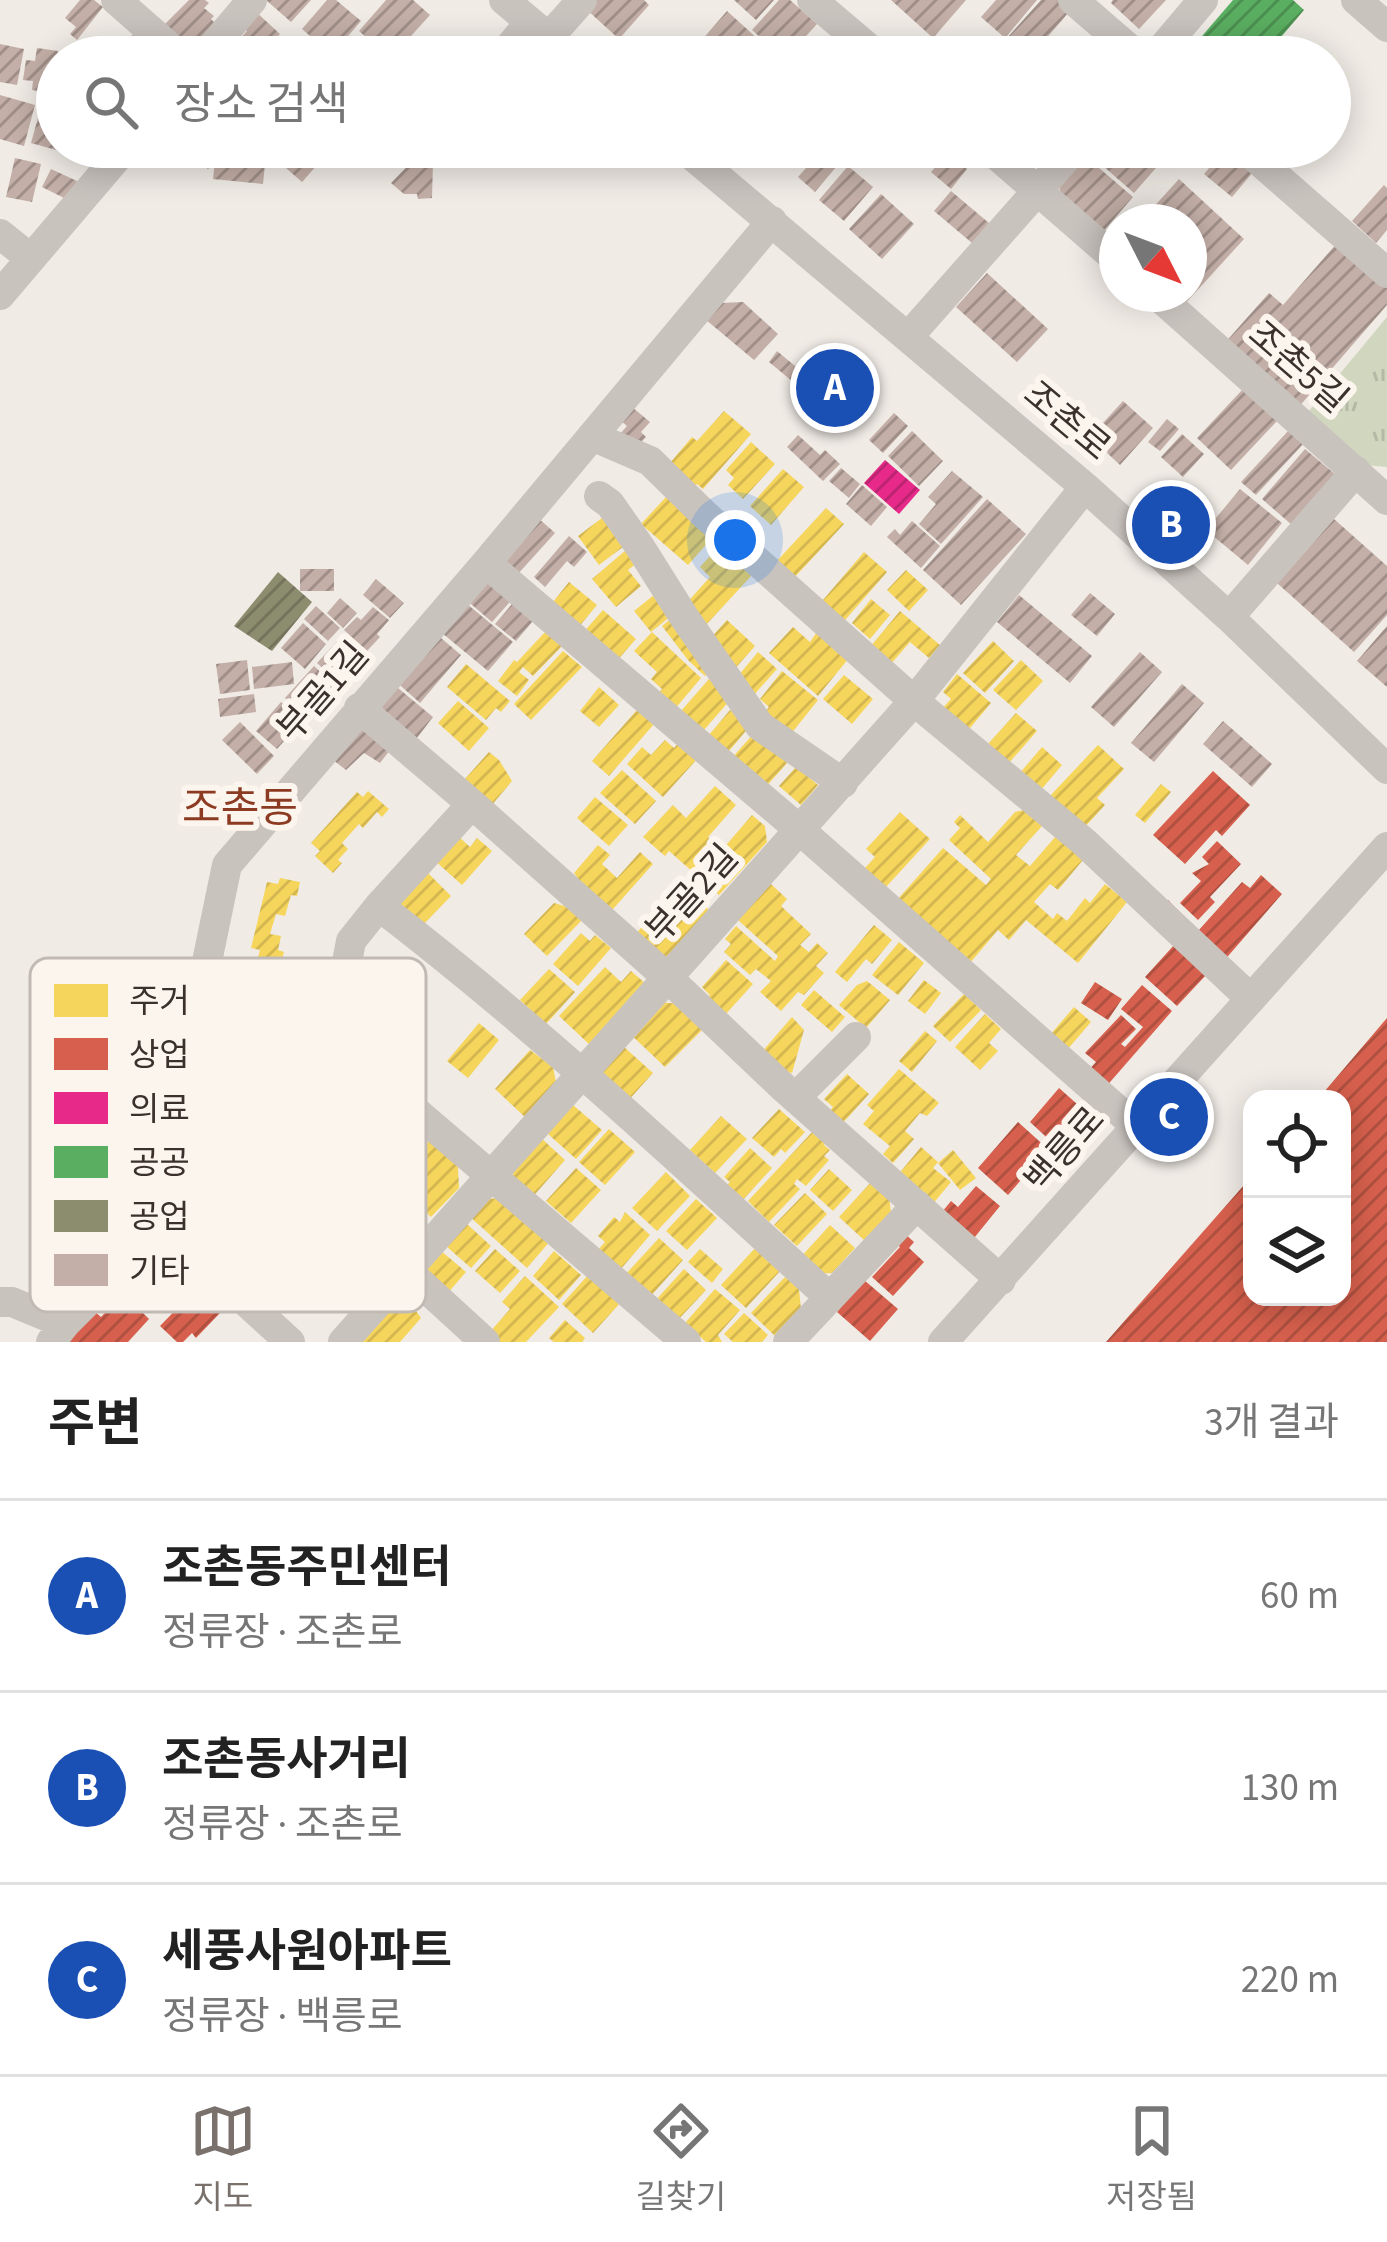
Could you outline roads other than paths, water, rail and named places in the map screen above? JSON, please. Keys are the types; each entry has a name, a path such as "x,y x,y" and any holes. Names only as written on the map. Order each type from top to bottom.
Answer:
{"street":[{"path":"116,0 157,36"},
{"path":"222,36 252,0"},
{"path":"504,0 546,36"},
{"path":"552,36 582,0"},
{"path":"812,0 854,36"},
{"path":"1073,0 1115,36"},
{"path":"1173,36 1204,0"},
{"path":"1356,0 1387,27"},
{"path":"0,295 108,168"},
{"name":"조촌로","path":"708,168 1084,487 1229,617 1387,769"},
{"path":"1012,168 1099,244"},
{"path":"908,337 1057,168"},
{"path":"1267,168 1387,273"},
{"name":"부골1길","path":"208,958 227,865 772,221"},
{"path":"0,234 30,259"},
{"name":"조촌5길","path":"1176,312 1387,500"},
{"path":"592,436 650,461 914,701 1084,842 1251,999"},
{"path":"1229,617 1356,471"},
{"name":"부골2길","path":"426,1248 914,701 1084,487"},
{"path":"598,496 610,504 760,726 843,783"},
{"path":"486,563 801,831 1137,1127"},
{"path":"359,709 669,979 1001,1280"},
{"path":"347,958 351,941 472,804"},
{"name":"백릉로","path":"944,1342 1387,847"},
{"path":"380,906 583,1073 829,1297"},
{"path":"796,1097 856,1037"},
{"path":"426,1120 686,1342"},
{"path":"788,1342 917,1205"},
{"path":"426,1290 485,1342"},
{"path":"0,1302 12,1302 58,1333"},
{"path":"257,1312 290,1342"},
{"name":"부골2길","path":"343,1342 369,1312"}],"place":[{"name":"조촌동주민센터","path":"835,388"},
{"name":"조촌동사거리","path":"1171,525"},
{"name":"세풍사원아파트","path":"1169,1117"}],"district":[{"name":"조촌동","path":"240,809"}]}
